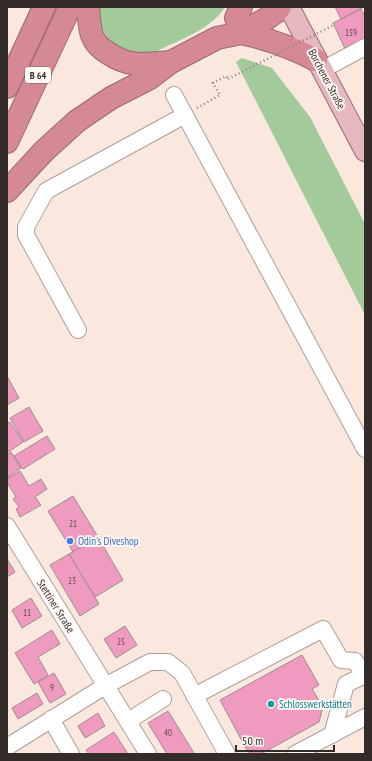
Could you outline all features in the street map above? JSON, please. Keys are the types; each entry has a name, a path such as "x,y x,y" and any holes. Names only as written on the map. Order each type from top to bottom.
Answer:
{"highway":[{"name":"B 64","path":"7,87 44,7"},
{"name":"B 64","path":"7,142 70,7"},
{"path":"88,7 92,34 100,49 116,59 128,64 171,62"},
{"path":"7,191 44,151 77,121 111,98 150,78 171,62 217,38 258,7"},
{"path":"239,20 266,19 280,7"},
{"path":"239,20 274,41 295,49 319,65"}],"main road":[{"name":"Borchener Straße","path":"288,7 365,152"}],"street":[{"path":"319,65 365,47"},
{"path":"174,95 365,449"},
{"path":"78,330 26,235 26,227 46,191 185,115"},
{"name":"Stettiner Straße","path":"7,526 148,754"},
{"path":"194,696 323,629 340,660 355,661 364,675 346,684 332,734"},
{"path":"7,747 106,686 150,662 168,662 182,673 227,754"},
{"path":"128,721 163,699"},
{"path":"295,754 365,717"},
{"path":"51,719 71,754"}],"path":[{"path":"185,115 220,95 213,83 226,76 228,79 334,25"}],"green space":[{"path":"97,7 225,7 214,20 198,31 156,52 151,53 137,52 127,49 111,41 104,32 98,17"},
{"path":"242,58 272,68 310,117 365,224 365,315 236,62"}],"building":[{"path":"335,7 364,7 341,19"},
{"path":"361,9 365,16 365,41 346,51 333,23"},
{"path":"7,376 19,398 7,405"},
{"path":"29,407 43,431 24,442 10,418"},
{"path":"10,422 23,442 7,453 7,423"},
{"path":"47,436 55,449 23,469 14,456"},
{"path":"11,452 21,468 7,478 7,455"},
{"path":"20,471 29,486 41,479 47,489 35,497 41,505 20,517 16,509 19,507 13,499 16,497 7,482 7,479"},
{"path":"73,496 98,537 73,552 48,511"},
{"path":"98,537 123,580 95,597 69,554"},
{"path":"69,554 99,604 80,616 50,565"},
{"path":"7,559 15,572 7,577"},
{"path":"31,598 42,616 22,628 12,610"},
{"path":"125,626 137,645 116,658 104,639"},
{"path":"52,630 60,644 38,657 48,675 34,684 15,653"},
{"name":"Schlosswerkstätten","path":"302,655 319,685 312,689 323,707 319,722 261,754 249,754 220,700"},
{"path":"54,673 66,694 50,703 38,682"},
{"path":"37,693 43,704 18,719 12,708"},
{"path":"168,711 194,753 167,754 148,723"},
{"path":"98,713 105,726 85,738 78,726"},
{"path":"114,732 128,754 89,754 86,750"}],"place":[{"name":"Odin's Diveshop","path":"70,541"},
{"name":"Schlosswerkstätten","path":"271,704"}]}
